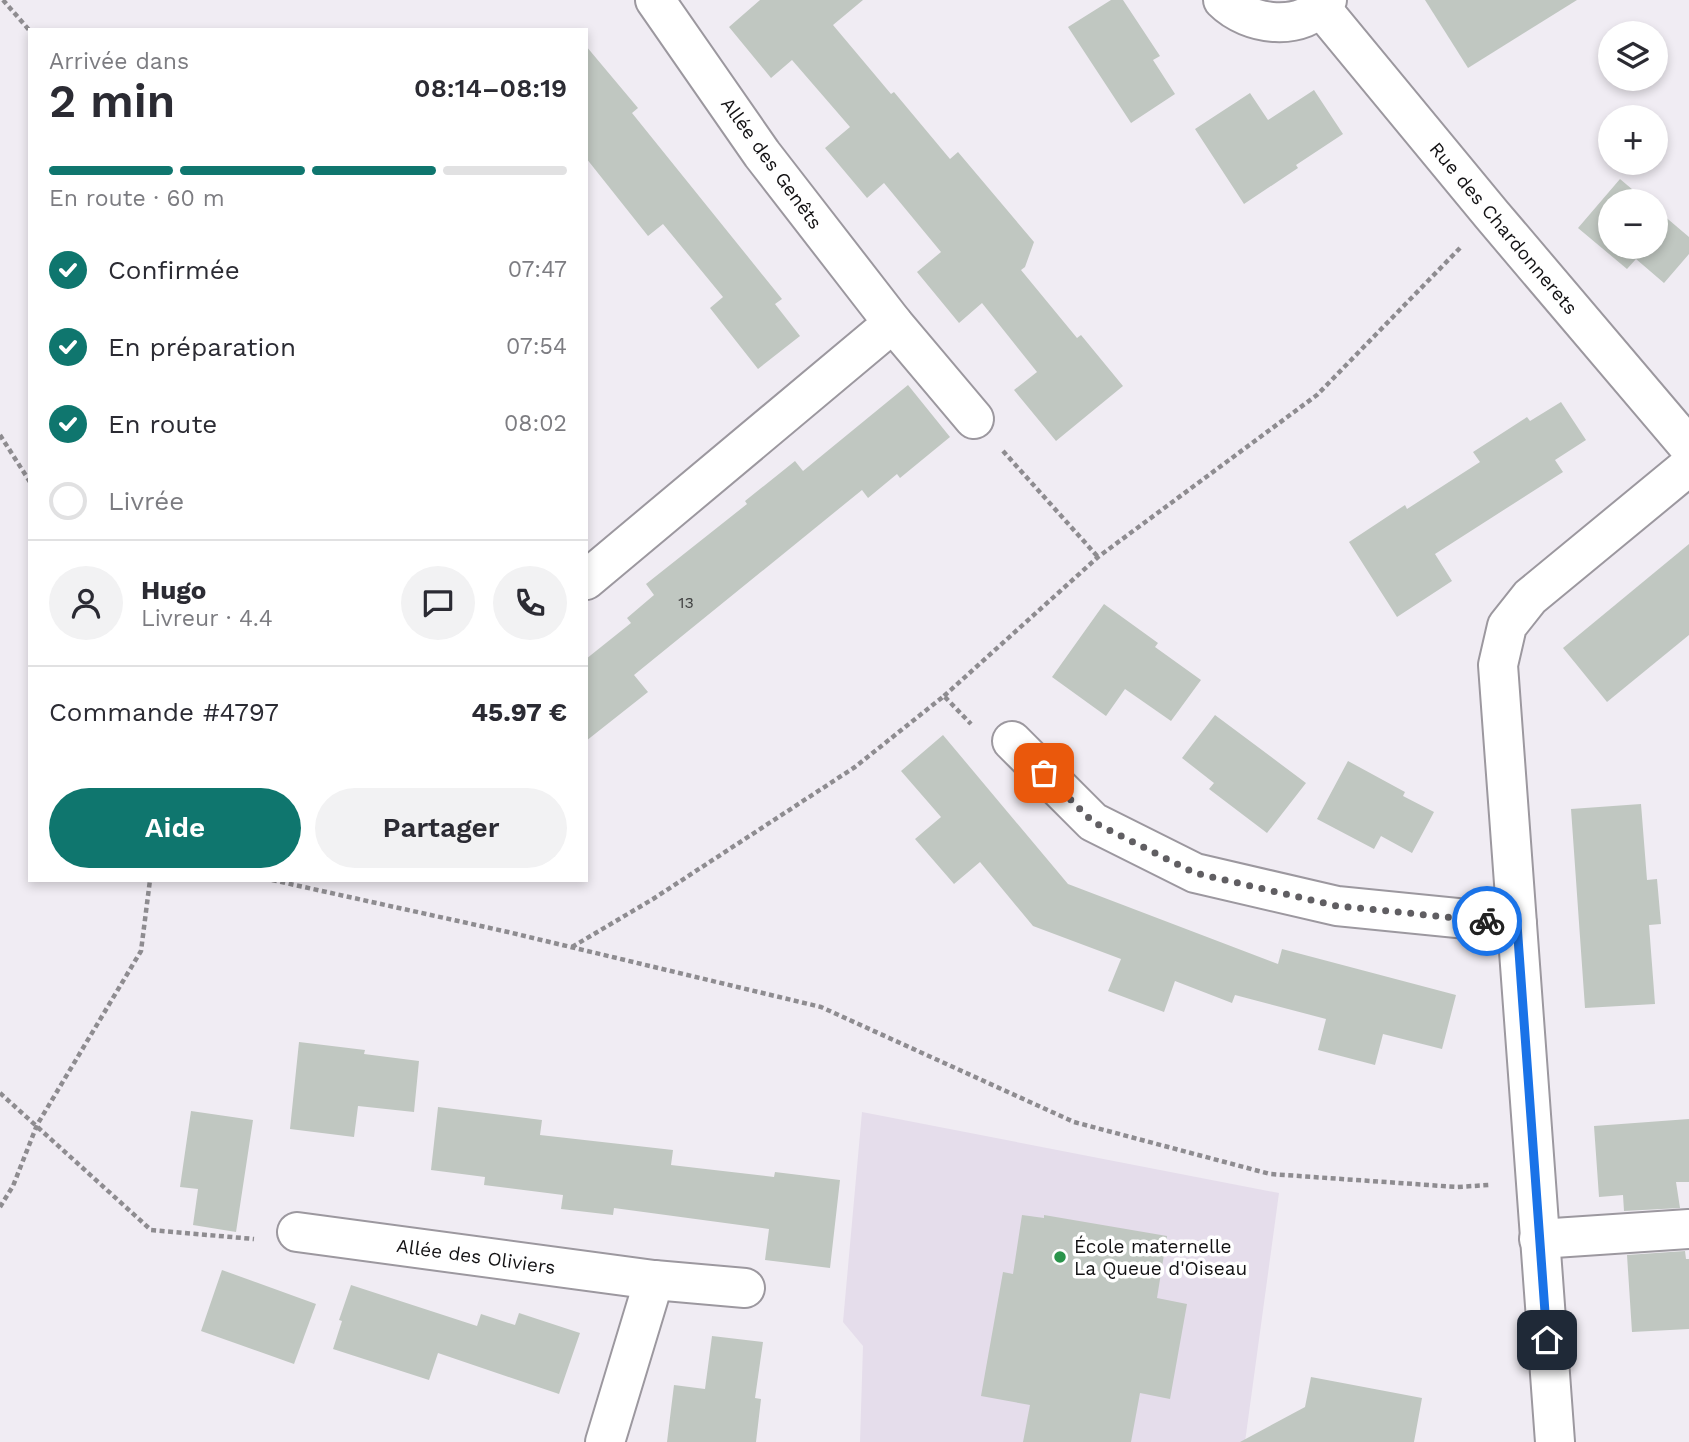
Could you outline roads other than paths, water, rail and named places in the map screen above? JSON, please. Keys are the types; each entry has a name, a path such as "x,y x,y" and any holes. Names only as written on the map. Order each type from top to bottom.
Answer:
{"street":[{"name":"Allée des Genêts","path":"655,0 762,154 893,323 974,419"},
{"name":"Rue des Chardonnerets","path":"1223,0 1232,10 1259,21 1290,22 1324,4 1492,215 1689,447"},
{"path":"588,578 893,323"},
{"path":"1555,1442 1498,665 1507,626 1530,597 1689,466"},
{"path":"1012,741 1093,822 1195,873 1337,906 1517,924"},
{"path":"1539,1239 1689,1229"},
{"name":"Allée des Oliviers","path":"297,1231 654,1280 745,1288"},
{"path":"606,1442 654,1280"}],"place":[{"name":"École maternelle La Queue d'Oiseau","path":"1060,1257"}]}
